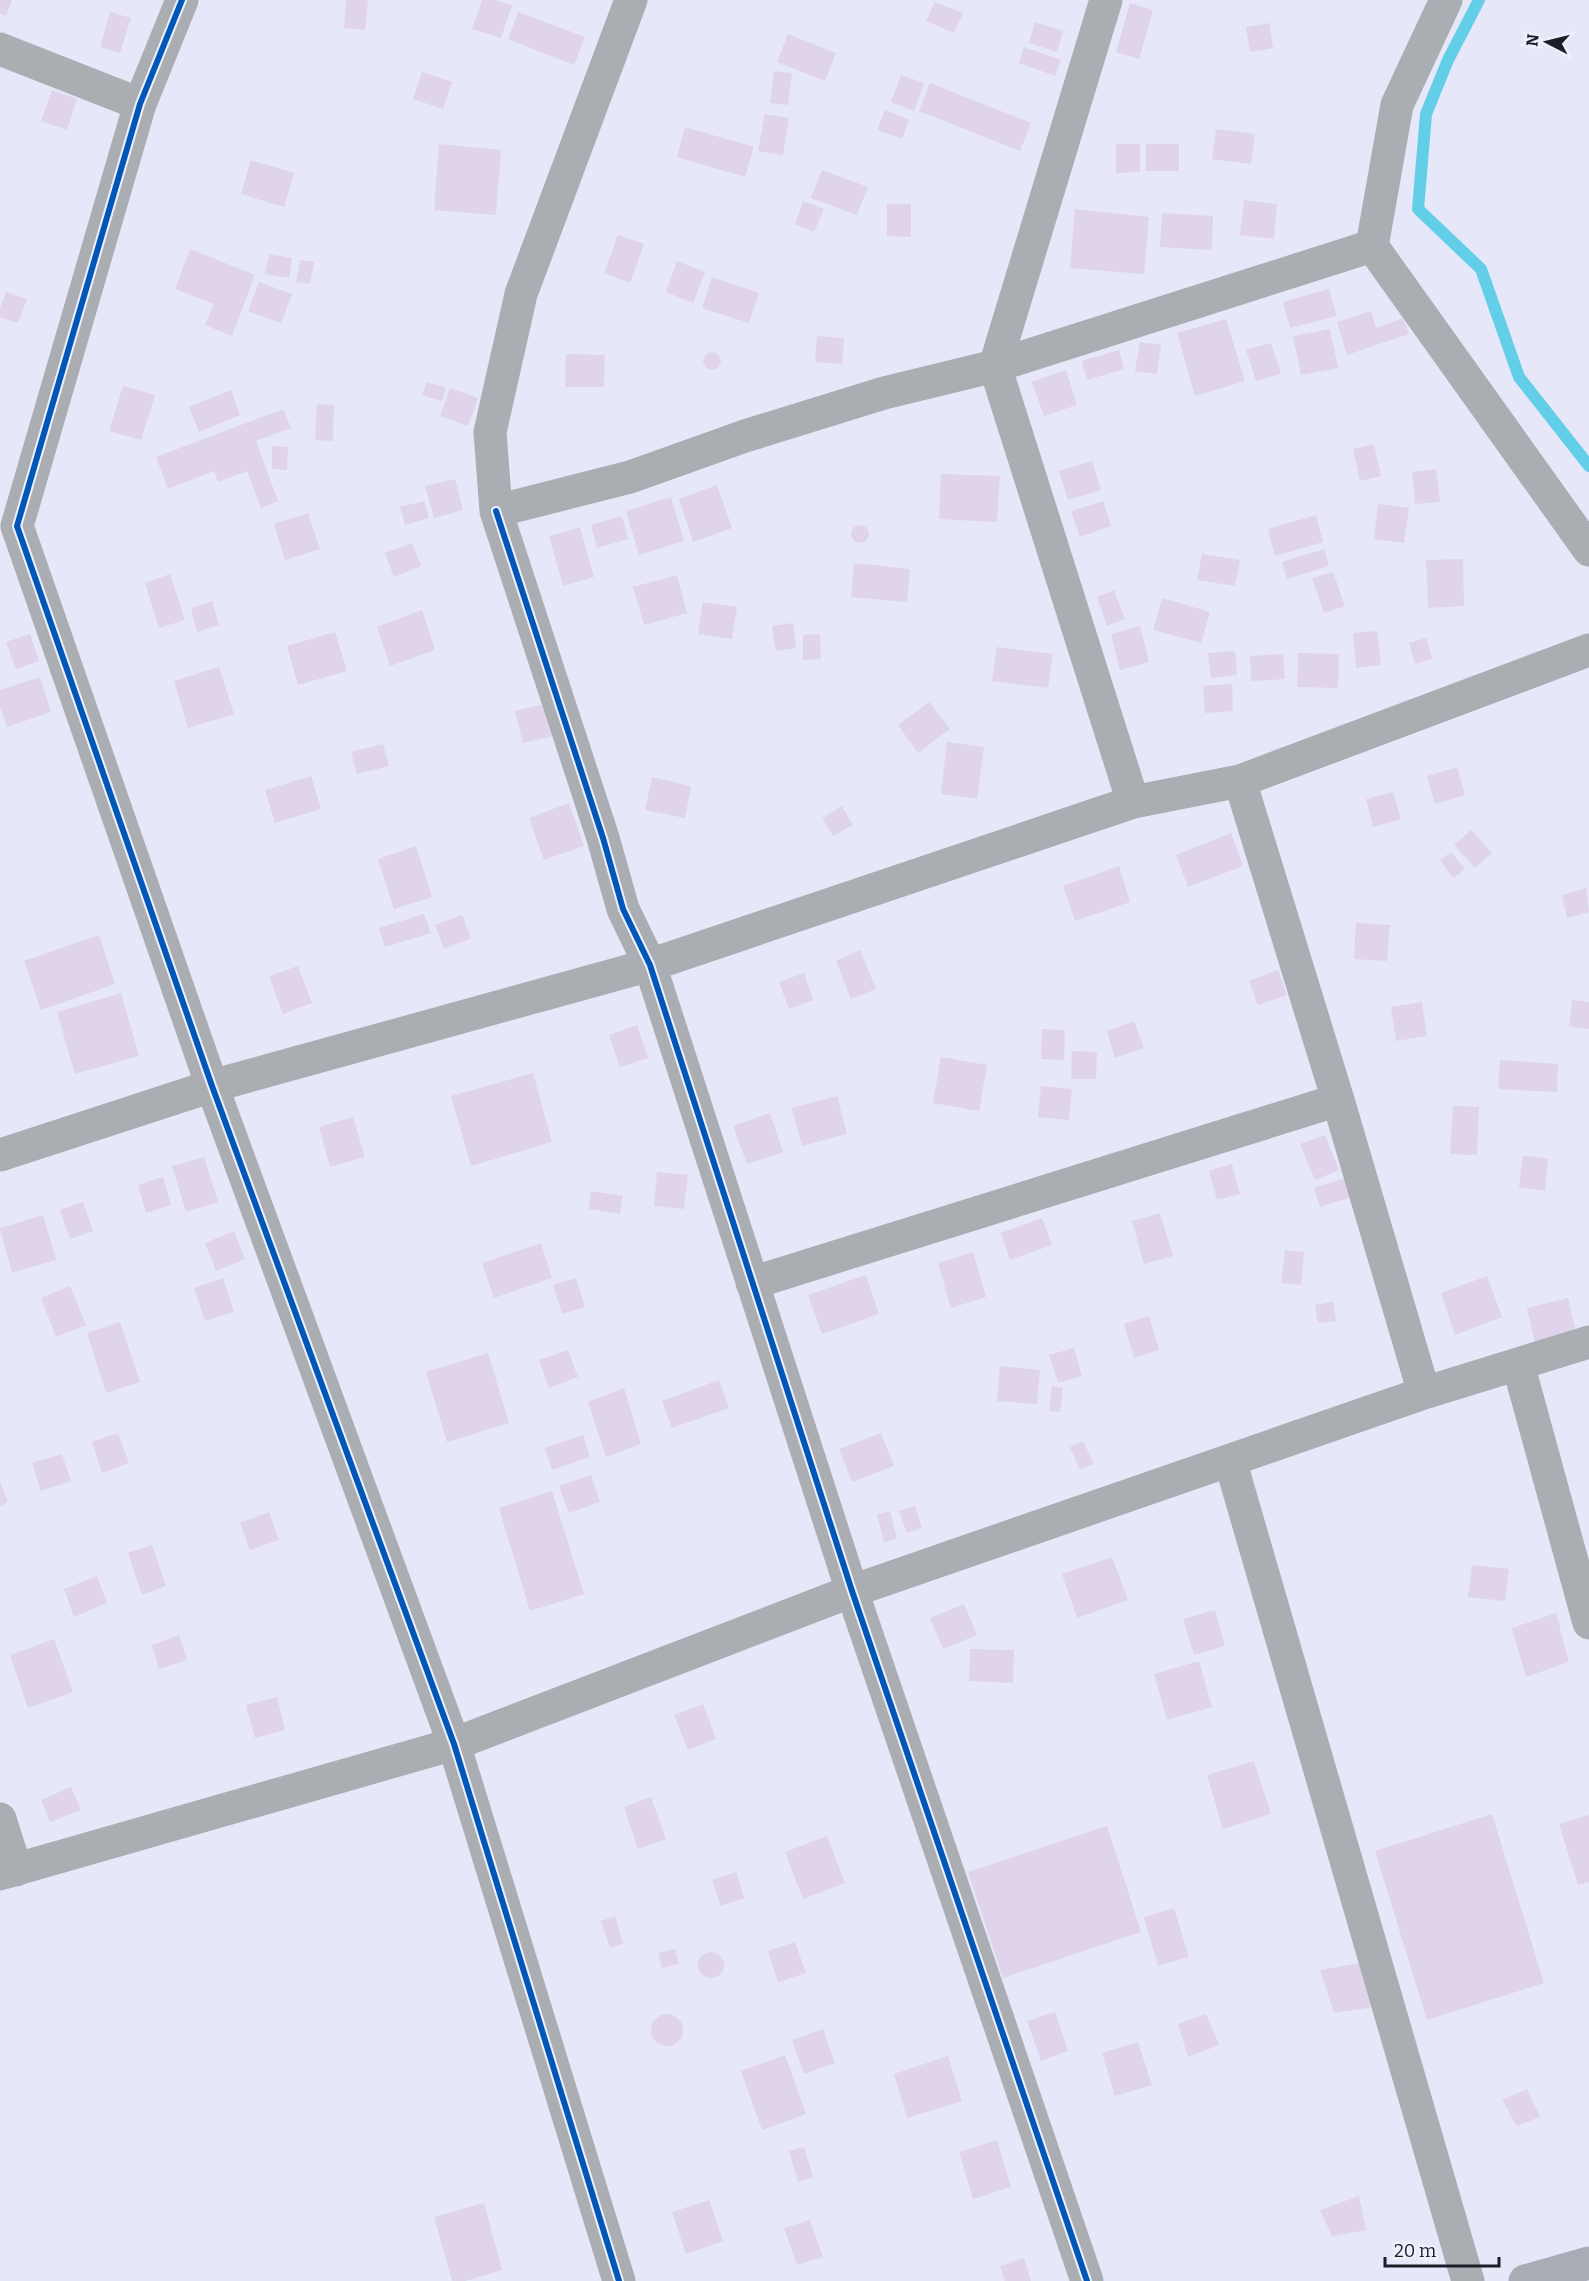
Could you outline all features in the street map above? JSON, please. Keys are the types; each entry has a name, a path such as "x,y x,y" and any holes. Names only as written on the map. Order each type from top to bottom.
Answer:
{"main road":[{"path":"1525,2281 1589,2263"}],"street":[{"path":"182,0 140,104 8,523 454,1744 620,2281"},
{"path":"631,0 521,294 489,432 496,511 603,838 623,909 650,965 852,1591 1087,2281"},
{"path":"1106,0 995,366 1133,802"},
{"path":"1446,0 1397,105 1372,246 1589,550"},
{"path":"0,49 140,104"},
{"path":"496,511 630,477 745,436 884,393 995,366 1372,246"},
{"path":"0,1155 212,1086 650,965 1133,802 1240,781 1589,650"},
{"path":"1240,781 1338,1100 1424,1393"},
{"path":"752,1283 1338,1100"},
{"path":"0,1819 8,1872 454,1744 852,1591 1424,1393 1589,1342"},
{"path":"1518,1364 1589,1623"},
{"path":"1230,1460 1468,2281"}],"building":[{"path":"0,0 12,0 6,16 0,14"},
{"path":"346,0 368,0 365,30 344,28"},
{"path":"482,0 495,0 512,5 501,38 472,29"},
{"path":"935,2 963,13 954,33 926,21"},
{"path":"1130,3 1153,10 1139,59 1116,52"},
{"path":"110,12 131,18 120,53 100,47"},
{"path":"518,12 585,37 574,65 508,39"},
{"path":"1035,22 1063,31 1057,52 1029,43"},
{"path":"1269,23 1273,48 1250,52 1246,27"},
{"path":"788,34 836,53 825,81 777,62"},
{"path":"1024,47 1061,60 1055,76 1019,63"},
{"path":"774,71 792,73 788,105 770,103"},
{"path":"422,72 452,82 443,109 413,99"},
{"path":"901,75 924,83 914,111 891,102"},
{"path":"930,83 1031,123 1020,151 919,111"},
{"path":"52,90 77,99 67,130 41,121"},
{"path":"885,110 909,120 902,139 877,130"},
{"path":"765,114 789,118 783,155 758,151"},
{"path":"685,127 754,147 745,177 677,157"},
{"path":"1216,129 1255,134 1251,164 1212,159"},
{"path":"439,144 501,150 496,215 434,210"},
{"path":"1116,144 1140,144 1140,172 1116,173"},
{"path":"1146,144 1179,144 1179,171 1146,171"},
{"path":"251,160 294,173 284,207 241,194"},
{"path":"822,170 868,187 857,215 811,198"},
{"path":"1244,200 1277,204 1274,239 1240,235"},
{"path":"803,201 824,209 814,232 795,224"},
{"path":"887,204 911,204 911,237 887,236"},
{"path":"1075,209 1149,217 1144,274 1070,268"},
{"path":"1162,213 1213,216 1212,250 1160,247"},
{"path":"618,235 644,244 630,283 604,273"},
{"path":"190,249 255,275 232,336 205,325 214,304 175,289"},
{"path":"269,254 292,258 289,278 265,274"},
{"path":"300,260 314,262 310,284 296,282"},
{"path":"677,261 705,272 693,303 666,292"},
{"path":"712,277 759,293 749,323 702,308"},
{"path":"259,282 292,294 281,323 248,311"},
{"path":"1329,289 1337,316 1290,328 1283,302"},
{"path":"6,292 27,299 18,323 0,317 0,308"},
{"path":"1371,311 1376,328 1403,318 1409,334 1347,355 1337,322"},
{"path":"1226,319 1245,381 1195,396 1177,333"},
{"path":"1330,329 1338,368 1301,375 1293,336"},
{"path":"817,336 844,338 842,364 815,362"},
{"path":"1140,342 1161,345 1157,374 1135,371"},
{"path":"1271,343 1281,374 1256,381 1246,350"},
{"path":"1119,350 1124,369 1087,380 1082,361"},
{"path":"708,352 716,352 721,357 719,368 708,370 703,365 703,357"},
{"path":"566,354 605,355 604,387 565,387"},
{"path":"1066,370 1077,405 1044,416 1032,382"},
{"path":"427,382 446,388 442,401 422,395"},
{"path":"123,386 155,395 141,440 109,431"},
{"path":"450,388 478,398 468,426 440,416"},
{"path":"231,390 240,415 199,432 189,407"},
{"path":"317,404 334,405 333,441 315,440"},
{"path":"283,409 291,428 256,441 278,501 261,508 247,471 218,482 214,471 168,489 156,457"},
{"path":"1374,444 1381,476 1360,481 1353,449"},
{"path":"272,446 288,447 287,470 272,469"},
{"path":"1092,461 1101,490 1068,500 1059,471"},
{"path":"1436,469 1440,502 1415,504 1412,472"},
{"path":"941,474 1000,476 997,522 939,519"},
{"path":"455,479 463,510 434,518 425,486"},
{"path":"717,485 732,528 693,542 679,499"},
{"path":"671,497 684,541 639,555 626,511"},
{"path":"424,501 429,518 405,525 400,507"},
{"path":"1103,501 1111,526 1080,537 1071,511"},
{"path":"1378,504 1409,508 1404,543 1374,539"},
{"path":"308,513 320,549 285,560 274,524"},
{"path":"1316,515 1323,542 1275,556 1268,529"},
{"path":"622,516 628,539 597,548 591,525"},
{"path":"856,525 864,525 869,530 867,541 856,543 851,538 851,530"},
{"path":"580,527 594,577 563,586 549,536"},
{"path":"412,543 421,566 394,577 385,553"},
{"path":"1324,549 1329,566 1287,579 1282,562"},
{"path":"1202,554 1240,560 1235,586 1197,580"},
{"path":"1463,559 1464,606 1428,608 1426,560"},
{"path":"854,563 910,569 907,602 851,597"},
{"path":"1333,572 1345,606 1324,613 1312,578"},
{"path":"170,574 185,620 159,628 145,583"},
{"path":"677,575 687,613 644,625 633,587"},
{"path":"1114,590 1125,619 1107,626 1097,597"},
{"path":"1162,598 1210,612 1201,643 1153,630"},
{"path":"212,601 219,625 197,632 191,608"},
{"path":"703,602 737,607 732,639 698,634"},
{"path":"422,610 435,650 390,666 377,627"},
{"path":"793,623 796,648 776,651 772,626"},
{"path":"1140,626 1149,662 1120,670 1111,634"},
{"path":"1377,631 1381,665 1356,668 1353,633"},
{"path":"335,632 347,671 298,685 287,646"},
{"path":"30,634 39,661 16,669 6,642"},
{"path":"820,634 821,659 803,660 803,635"},
{"path":"1426,638 1432,659 1415,664 1409,643"},
{"path":"997,647 1053,654 1048,688 992,681"},
{"path":"1235,651 1237,675 1211,678 1208,653"},
{"path":"1298,653 1339,654 1338,688 1297,687"},
{"path":"1283,654 1285,679 1251,681 1250,656"},
{"path":"219,667 234,714 188,728 174,681"},
{"path":"40,677 51,712 7,727 0,707 0,690"},
{"path":"1232,684 1233,711 1205,713 1203,686"},
{"path":"555,701 562,734 523,743 515,711"},
{"path":"929,702 950,729 918,753 898,725"},
{"path":"947,742 984,747 977,799 941,794"},
{"path":"383,744 389,766 357,774 351,752"},
{"path":"1457,767 1465,795 1435,804 1427,776"},
{"path":"311,776 321,809 275,823 265,790"},
{"path":"652,777 691,786 685,818 645,810"},
{"path":"1393,792 1401,819 1373,827 1366,799"},
{"path":"569,803 584,846 544,860 529,818"},
{"path":"842,806 853,825 833,836 822,818"},
{"path":"1471,830 1492,853 1475,868 1454,845"},
{"path":"1231,833 1243,866 1188,887 1176,855"},
{"path":"416,846 432,897 394,909 378,859"},
{"path":"1451,852 1465,869 1453,878 1440,860"},
{"path":"1119,866 1130,902 1075,921 1063,886"},
{"path":"1586,888 1589,912 1567,918 1562,895"},
{"path":"424,914 431,933 385,947 379,928"},
{"path":"462,915 471,938 444,949 435,925"},
{"path":"1356,923 1390,925 1387,961 1354,959"},
{"path":"99,935 115,984 41,1010 24,961"},
{"path":"860,950 876,989 851,999 836,961"},
{"path":"298,966 312,1003 283,1014 269,976"},
{"path":"1278,970 1287,995 1258,1005 1249,981"},
{"path":"804,973 813,1000 789,1009 779,982"},
{"path":"121,993 139,1056 75,1074 57,1012"},
{"path":"1572,1000 1589,1002 1589,1029 1569,1026"},
{"path":"1422,1002 1427,1036 1396,1041 1391,1007"},
{"path":"1134,1021 1144,1048 1115,1058 1107,1031"},
{"path":"637,1025 648,1058 620,1067 609,1035"},
{"path":"1042,1029 1065,1030 1064,1060 1041,1059"},
{"path":"1072,1051 1097,1052 1096,1079 1071,1079"},
{"path":"941,1057 987,1065 979,1111 933,1103"},
{"path":"1500,1060 1558,1064 1557,1092 1498,1089"},
{"path":"533,1073 552,1142 471,1166 451,1096"},
{"path":"1041,1086 1072,1089 1069,1120 1038,1117"},
{"path":"837,1096 847,1134 802,1146 792,1108"},
{"path":"1453,1106 1479,1107 1477,1155 1450,1154"},
{"path":"770,1113 783,1152 747,1164 733,1126"},
{"path":"353,1117 365,1157 330,1167 319,1127"},
{"path":"1325,1135 1339,1170 1315,1180 1300,1144"},
{"path":"1523,1155 1548,1159 1545,1191 1519,1187"},
{"path":"204,1157 218,1202 186,1212 172,1166"},
{"path":"1232,1164 1240,1194 1217,1200 1209,1171"},
{"path":"657,1172 688,1175 684,1209 654,1206"},
{"path":"163,1177 171,1205 146,1213 138,1185"},
{"path":"1345,1178 1351,1197 1320,1207 1314,1188"},
{"path":"591,1191 623,1196 620,1214 589,1209"},
{"path":"83,1202 93,1231 70,1239 60,1210"},
{"path":"1160,1213 1173,1256 1144,1264 1132,1221"},
{"path":"43,1215 56,1260 12,1273 0,1228"},
{"path":"1042,1218 1052,1245 1010,1260 1001,1233"},
{"path":"234,1231 245,1259 216,1271 205,1243"},
{"path":"541,1243 552,1278 494,1298 482,1263"},
{"path":"1285,1250 1304,1252 1301,1285 1281,1283"},
{"path":"973,1252 986,1297 951,1308 938,1263"},
{"path":"866,1275 879,1314 822,1334 808,1295"},
{"path":"1487,1276 1502,1317 1455,1335 1441,1293"},
{"path":"223,1278 234,1312 205,1321 194,1288"},
{"path":"576,1278 585,1307 562,1314 553,1285"},
{"path":"70,1286 86,1325 56,1337 41,1298"},
{"path":"1568,1298 1576,1333 1535,1343 1527,1308"},
{"path":"1333,1302 1336,1321 1318,1323 1315,1305"},
{"path":"1149,1316 1159,1350 1134,1358 1124,1324"},
{"path":"120,1322 140,1382 106,1393 87,1333"},
{"path":"1074,1348 1082,1376 1058,1383 1049,1355"},
{"path":"568,1350 578,1377 549,1388 539,1360"},
{"path":"488,1353 509,1423 447,1442 426,1372"},
{"path":"1000,1366 1040,1370 1037,1404 997,1401"},
{"path":"719,1380 729,1408 672,1428 662,1401"},
{"path":"1052,1386 1063,1388 1060,1412 1049,1411"},
{"path":"624,1388 641,1444 606,1457 588,1402"},
{"path":"118,1433 129,1463 102,1473 92,1442"},
{"path":"881,1433 894,1466 852,1482 839,1449"},
{"path":"583,1435 590,1457 552,1470 545,1448"},
{"path":"1083,1441 1094,1464 1080,1470 1070,1447"},
{"path":"62,1454 71,1481 41,1491 32,1463"},
{"path":"591,1475 600,1502 569,1513 559,1486"},
{"path":"0,1482 8,1502 0,1506"},
{"path":"552,1491 584,1594 530,1611 499,1508"},
{"path":"915,1506 922,1528 907,1533 899,1511"},
{"path":"890,1511 897,1539 884,1542 877,1514"},
{"path":"269,1512 279,1540 250,1550 240,1523"},
{"path":"152,1545 166,1586 142,1595 128,1553"},
{"path":"1112,1557 1128,1600 1077,1618 1062,1574"},
{"path":"1472,1565 1509,1569 1505,1601 1468,1597"},
{"path":"97,1576 107,1603 74,1617 64,1589"},
{"path":"964,1604 977,1635 943,1649 930,1618"},
{"path":"1215,1610 1225,1646 1194,1655 1183,1619"},
{"path":"1556,1613 1569,1662 1526,1677 1512,1628"},
{"path":"179,1635 187,1660 159,1669 152,1645"},
{"path":"54,1639 73,1692 28,1708 10,1655"},
{"path":"970,1649 1014,1650 1013,1683 969,1681"},
{"path":"1199,1661 1212,1707 1167,1720 1154,1674"},
{"path":"277,1697 285,1730 255,1738 246,1705"},
{"path":"703,1704 716,1739 688,1750 674,1715"},
{"path":"1254,1761 1271,1814 1223,1829 1207,1775"},
{"path":"71,1787 81,1810 50,1822 41,1800"},
{"path":"651,1797 666,1839 638,1849 624,1807"},
{"path":"1492,1814 1544,1983 1427,2020 1375,1851"},
{"path":"1589,1815 1589,1882 1578,1885 1559,1824"},
{"path":"1107,1826 1141,1932 1003,1978 968,1872"},
{"path":"827,1836 845,1883 803,1899 785,1852"},
{"path":"736,1872 744,1898 721,1906 712,1880"},
{"path":"1174,1908 1189,1957 1158,1966 1144,1917"},
{"path":"615,1916 623,1944 610,1948 601,1921"},
{"path":"795,1942 806,1973 778,1982 768,1951"},
{"path":"675,1949 679,1964 662,1968 658,1953"},
{"path":"711,1952 720,1956 724,1965 720,1974 711,1978 702,1974 698,1965 702,1956"},
{"path":"1359,1963 1373,2007 1334,2013 1320,1970"},
{"path":"1055,2012 1068,2051 1041,2061 1027,2021"},
{"path":"667,2014 678,2019 683,2030 678,2041 667,2046 656,2041 651,2030 656,2019"},
{"path":"1206,2014 1219,2045 1188,2057 1178,2024"},
{"path":"823,2029 835,2063 804,2074 792,2040"},
{"path":"1138,2042 1152,2085 1115,2096 1102,2053"},
{"path":"785,2055 806,2114 762,2130 741,2071"},
{"path":"948,2056 962,2101 907,2118 894,2074"},
{"path":"1527,2089 1540,2117 1517,2126 1502,2100"},
{"path":"997,2140 1011,2187 973,2199 959,2152"},
{"path":"804,2147 813,2177 798,2182 789,2151"},
{"path":"1359,2196 1366,2230 1332,2236 1320,2210"},
{"path":"709,2200 723,2241 686,2254 672,2212"},
{"path":"484,2203 502,2270 465,2281 452,2281 434,2217"},
{"path":"810,2220 823,2257 797,2265 784,2228"},
{"path":"1024,2258 1031,2281 1005,2281 1000,2266"}],"waterway":[{"path":"1479,0 1448,60 1426,114 1418,209 1481,269 1519,377 1589,466"}],"cycle path":[{"path":"182,0 140,104 17,526 212,1086 454,1744 619,2281"},
{"path":"496,511 603,838 623,909 650,965 852,1591 1087,2281"}]}
